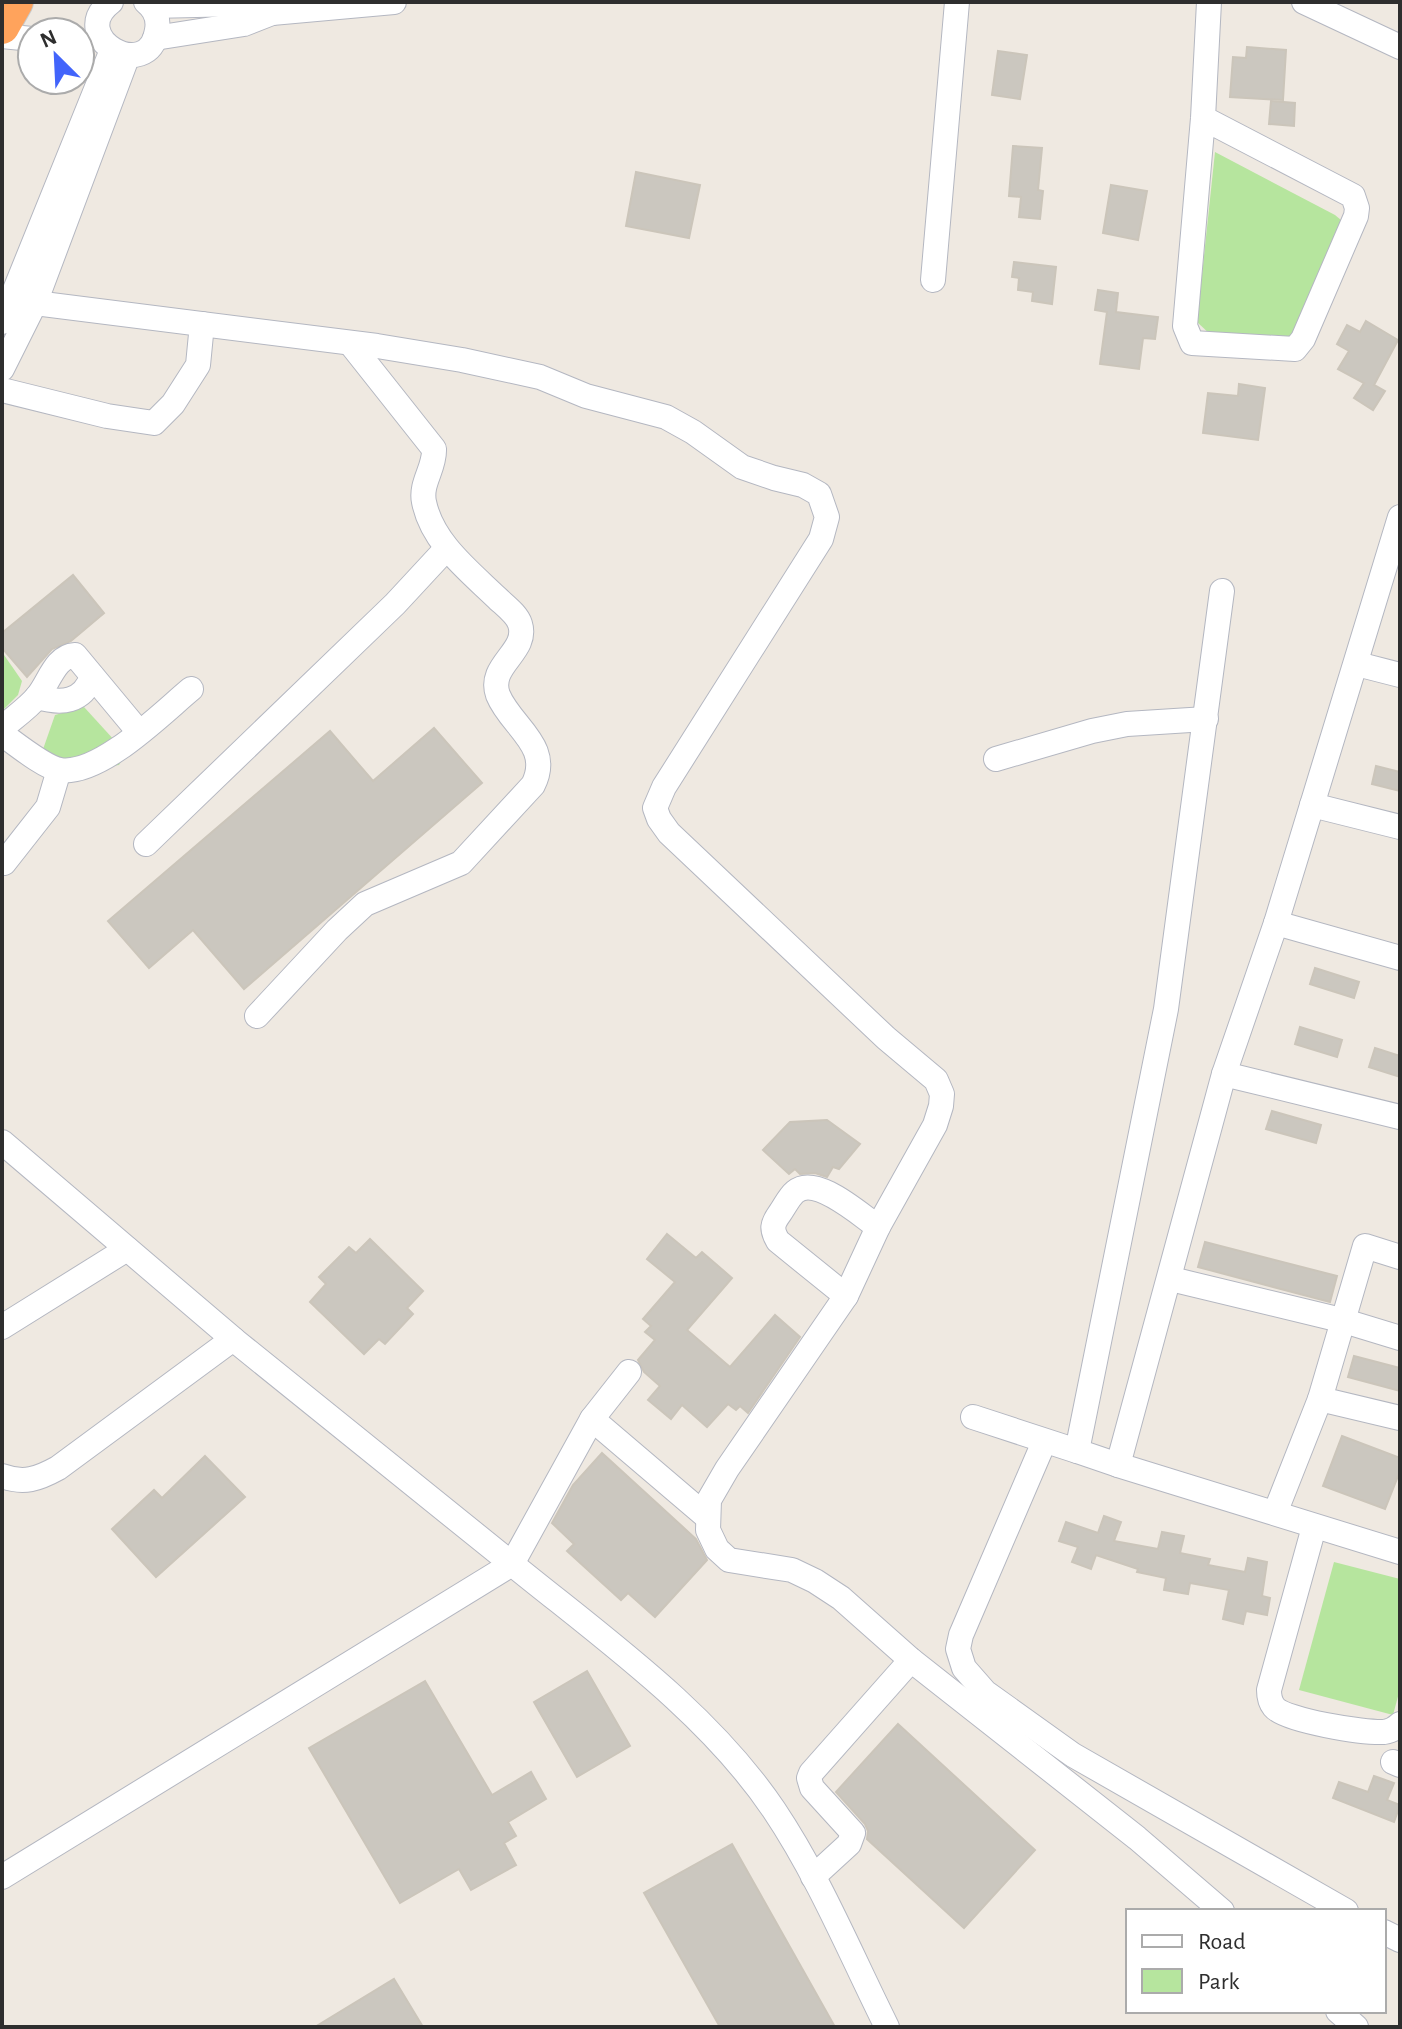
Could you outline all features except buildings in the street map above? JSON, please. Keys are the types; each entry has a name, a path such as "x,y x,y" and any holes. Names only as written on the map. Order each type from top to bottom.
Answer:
{"highway":[{"path":"2,27 16,2"}],"lane":[{"path":"155,38 244,24 272,13 394,2"},
{"path":"933,280 957,2"},
{"path":"1203,118 1353,196 1356,202 1356,216 1303,339 1295,349 1192,343 1185,326 1203,118 1209,2"},
{"path":"1304,2 1400,47"},
{"path":"2,369 35,303 105,45 99,27 103,3"},
{"path":"148,4 241,4 272,13"},
{"path":"105,45 144,50 155,38 158,27 157,16 148,4"},
{"path":"2,322 105,45"},
{"path":"35,303 350,343 462,360 540,377 586,396 666,417 742,467 803,485 819,494 827,517 821,539 664,787 655,808 669,833 886,1038 936,1080 942,1094 941,1106 935,1125 878,1227 846,1296 709,1500 708,1530 717,1549 729,1560 792,1570 841,1598 911,1660 1137,1838 1220,1909"},
{"path":"2,390 107,416 154,423 173,404 198,365 202,324"},
{"path":"257,1016 365,904 461,863 533,785 539,772 539,760 533,745 503,703 496,684 498,673 522,636 519,619 446,549 424,506 424,484 433,465 434,449 350,343"},
{"path":"1118,1465 1171,1279 1224,1074 1276,923 1398,527"},
{"path":"146,844 395,604 446,549"},
{"path":"1077,1451 1166,1009 1222,591"},
{"path":"139,732 75,655 68,655 60,662 37,697 2,731 59,770 78,769 98,762 139,732 191,689"},
{"path":"1357,664 1400,675"},
{"path":"37,697 49,700 76,698 87,690 92,676"},
{"path":"996,759 1127,724 1206,719"},
{"path":"4,863 48,807 59,770"},
{"path":"1312,805 1400,827"},
{"path":"1276,923 1400,958"},
{"path":"1224,1074 1400,1117"},
{"path":"2,1142 233,1339 624,1656 717,1738 774,1810 813,1877 887,2027"},
{"path":"846,1296 778,1241 772,1232 773,1222 795,1192 817,1186 878,1227"},
{"path":"1275,1513 1320,1399 1365,1246 1400,1257"},
{"path":"2,1327 127,1249"},
{"path":"1171,1279 1341,1320 1400,1338"},
{"path":"2,1476 25,1482 58,1468 233,1339"},
{"path":"2,1877 512,1564 592,1419 629,1372"},
{"path":"1320,1399 1400,1418"},
{"path":"973,1417 1044,1442 1400,1552"},
{"path":"592,1419 707,1517"},
{"path":"1044,1442 961,1635 958,1649 964,1668 985,1692 1073,1755 1342,1909"},
{"path":"1314,1527 1269,1699 1285,1715 1337,1728 1382,1732 1397,1728 1400,1724"},
{"path":"813,1877 849,1844 853,1833 812,1788 811,1773 911,1660"},
{"path":"1340,2013 1356,2027"}],"green space":[{"path":"1215,152 1335,215 1347,225 1303,339 1212,336 1197,322"},
{"path":"2,652 22,681 18,695 2,711"},
{"path":"84,707 126,753 119,765 91,769 41,755 55,715"},
{"path":"1334,1562 1400,1579 1400,1689 1393,1715 1299,1690"}]}
